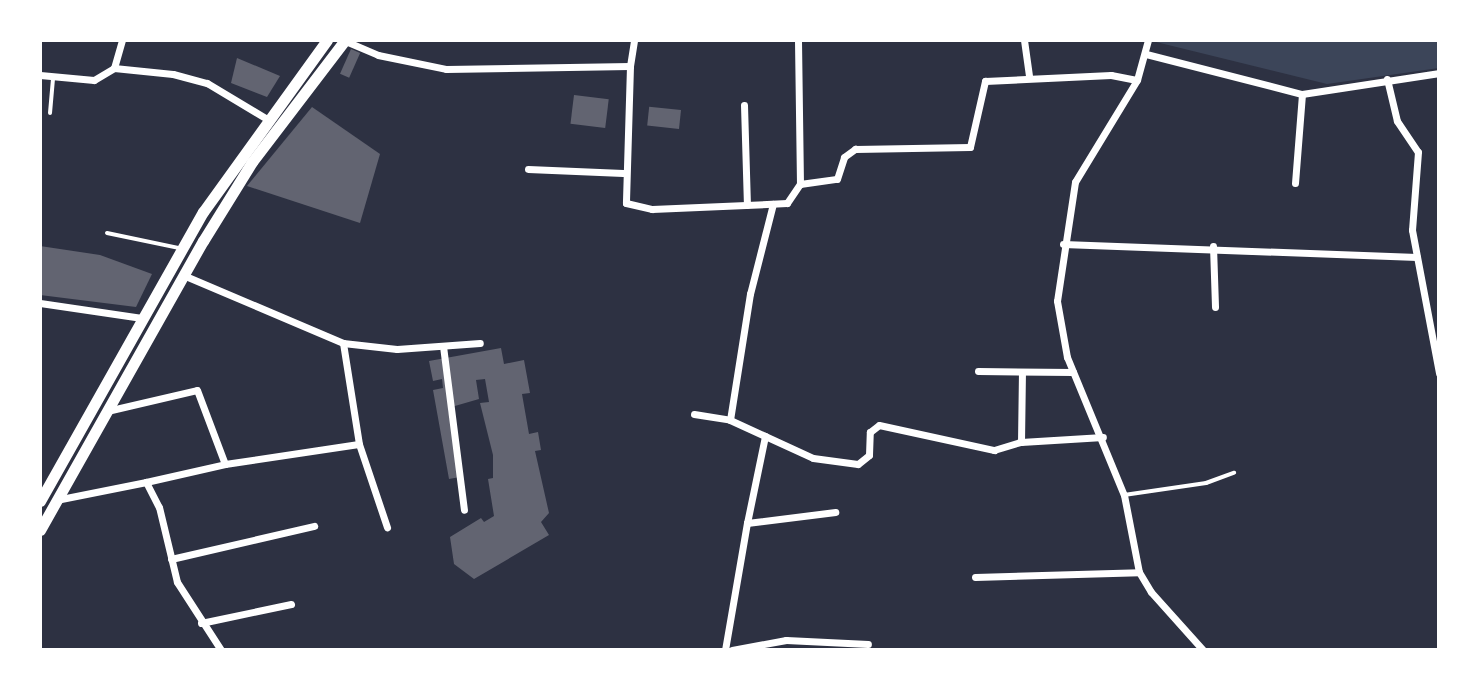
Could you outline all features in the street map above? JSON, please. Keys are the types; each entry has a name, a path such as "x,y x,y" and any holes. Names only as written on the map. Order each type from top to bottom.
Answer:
{"main road":[{"path":"40,501 182,249 267,119 327,40"},
{"path":"40,530 183,275 252,162 344,40"}],"street":[{"path":"114,68 122,40"},
{"path":"344,40 378,55 446,69 630,66"},
{"path":"634,40 623,173 623,195 633,208 787,203 800,184 798,40"},
{"path":"1024,40 1029,76"},
{"path":"1148,40 1137,80 1075,182 1063,244 1057,301 1073,372 1103,437 1124,495 1139,572 1151,592 1203,650"},
{"path":"1146,54 1302,94 1439,73"},
{"path":"40,75 94,80 114,68 207,83 267,119"},
{"path":"800,184 837,179 844,157 855,149 970,147 985,81 1029,76 1111,75 1137,80"},
{"path":"1387,79 1397,121 1418,152 1412,230 1439,373"},
{"path":"1295,183 1302,94"},
{"path":"744,105 747,205"},
{"path":"528,169 623,173"},
{"path":"730,420 750,294 773,204"},
{"path":"1063,244 1213,246 1417,257"},
{"path":"1213,246 1215,307"},
{"path":"183,275 343,343 397,349 480,343"},
{"path":"40,303 142,318"},
{"path":"343,343 359,444 387,527"},
{"path":"443,346 464,510"},
{"path":"978,371 1022,374 1073,372"},
{"path":"1021,442 1022,374"},
{"path":"105,412 197,390 225,464"},
{"path":"694,414 730,420 813,458 858,464 866,461 870,432 879,425 994,450 1021,442 1103,437"},
{"path":"725,650 765,436"},
{"path":"56,500 225,464 359,444"},
{"path":"146,482 183,595 221,650"},
{"path":"747,523 835,512"},
{"path":"171,559 314,526"},
{"path":"975,577 1139,572"},
{"path":"201,623 291,604"},
{"path":"732,650 786,640 868,644"}],"lane":[{"path":"50,113 53,77"},
{"path":"107,233 182,249"},
{"path":"1124,495 1206,483 1234,473"}],"shaded area":[{"path":"1439,40 1439,68 1327,84 1152,41"}],"building":[{"path":"351,49 360,53 349,78 340,74"},
{"path":"237,58 280,76 267,97 231,83"},
{"path":"574,95 609,99 605,128 570,124"},
{"path":"312,107 380,154 360,223 247,186"},
{"path":"649,107 681,110 679,129 647,126"},
{"path":"40,246 100,255 152,274 136,307 40,295"},
{"path":"501,348 504,364 524,360 530,393 522,394 529,434 538,432 541,450 535,451 549,513 541,522 549,535 474,579 454,564 450,537 481,518 484,522 494,516 488,479 493,478 493,455 480,403 489,402 485,379 476,380 479,399 448,408 460,477 449,479 433,390 443,388 442,379 433,381 429,361"}]}
